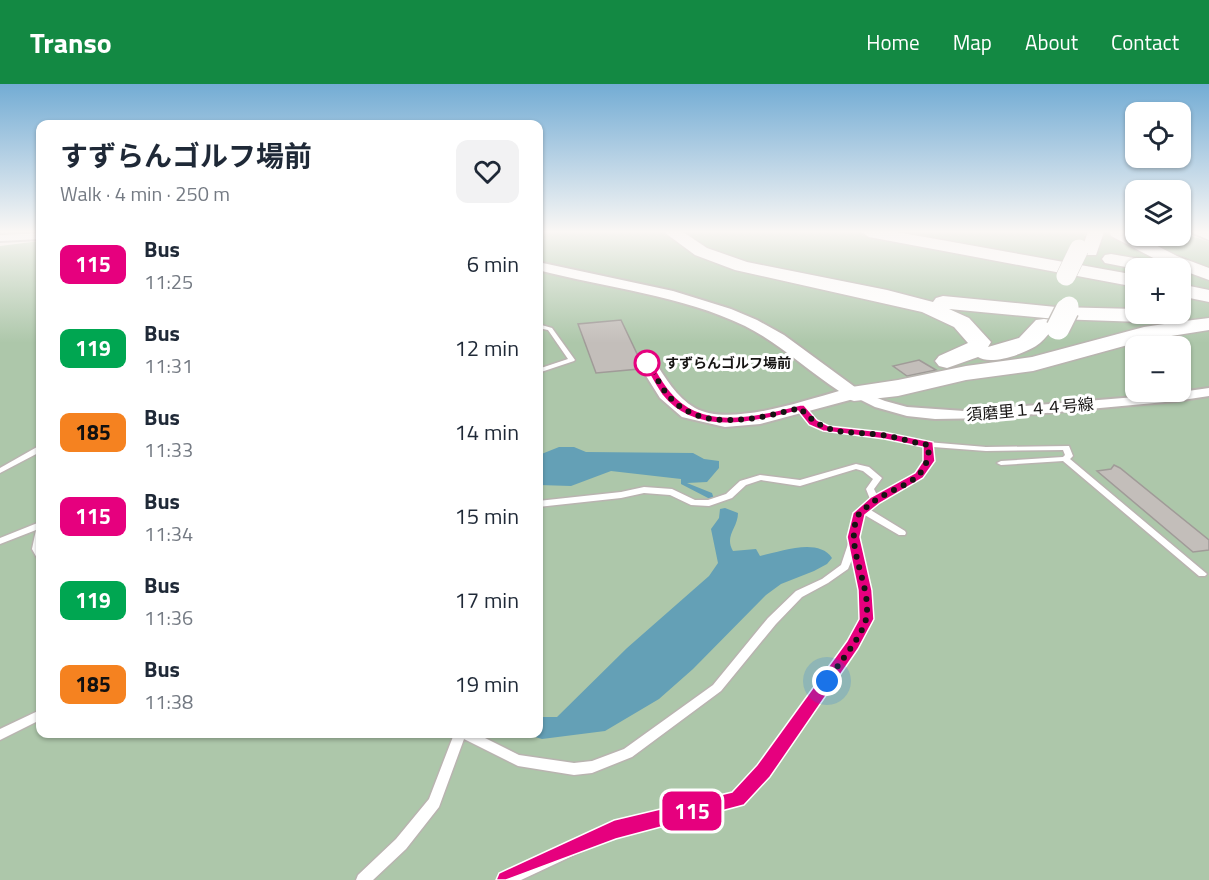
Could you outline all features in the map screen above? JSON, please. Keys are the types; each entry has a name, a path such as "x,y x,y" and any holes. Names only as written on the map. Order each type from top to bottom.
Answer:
{"highway":[{"path":"760,269 912,303 951,316 968,325 980,342 975,350 956,367"},
{"path":"1071,269 1125,279"},
{"path":"956,367 1016,347 1051,326 1075,269"},
{"path":"1109,269 1125,272"},
{"path":"1193,269 1209,276"},
{"path":"1191,274 1209,276"},
{"path":"1191,285 1209,288"},
{"path":"1191,292 1209,296"},
{"path":"943,302 1056,313 1209,319"},
{"path":"854,393 881,376 956,367 1033,364 1144,334 1209,324"}],"street":[{"path":"552,269 685,300 736,317 772,336 854,393"},
{"path":"647,363 667,394 689,413 725,421 760,418 854,393"},
{"name":"須磨里１４４号線","path":"854,393 897,409 951,415 1148,400 1209,392"}],"lane":[{"path":"543,327 550,329 572,360 543,369"},
{"path":"800,408 813,422 827,429 884,435 929,445 986,449 1066,448 1069,456 1065,459"},
{"path":"474,738 518,760 574,769 592,767 628,753 717,688 772,621 799,594 825,581 844,567 859,513 875,500 919,476 929,461 929,445"},
{"path":"0,471 36,451"},
{"path":"1001,463 1065,459 1202,574"},
{"path":"543,503 621,495 644,490 672,492 694,503 709,503 729,496 743,483 760,477 800,483 856,466 866,469 878,478 870,489 875,500"},
{"path":"864,510 902,533"},
{"path":"0,541 36,527"},
{"path":"506,880 614,830 737,799 770,762 852,645 866,619 865,590 854,537"},
{"path":"0,735 36,717"},
{"path":"363,880 401,844 434,803 458,738"}],"green space":[{"path":"0,269 36,269 36,738 543,738 543,269 1125,269 1125,324 1191,324 1191,269 1209,269 1209,880 0,880"}],"water":[{"path":"559,447 574,447 586,452 693,453 704,459 719,461 719,468 707,482 687,483 712,493 714,499 681,484 681,479 611,471 571,486 543,485 543,453"},
{"path":"725,508 738,513 730,541 733,551 756,549 760,556 808,547 818,548 832,558 827,564 781,584 766,595 693,669 659,699 605,731 542,739 539,738 543,738 543,717 557,717 627,648 709,576 718,563 711,529 719,518 720,509"}],"building":[{"path":"621,320 639,358 636,363 639,369 596,373 578,324"},
{"path":"919,360 936,370 907,376 893,366"},
{"path":"1114,465 1209,540 1209,550 1193,552 1097,471 1111,469"}],"bus line":[{"name":"115","path":"506,880 614,830 737,799 763,771 852,645 866,619 865,590 854,537 859,513 875,500 919,476 929,461 929,445 884,435 827,429 813,422 800,408 760,418 725,421 689,413 667,394 647,363"}],"place":[{"name":"すずらんゴルフ場前","path":"647,363"}],"route":[{"path":"647,363 667,394 689,413 725,421 760,418 800,408 813,422 827,429 884,435 929,445 929,461 919,476 875,500 859,513 854,537 865,590 866,619 852,645 827,681"}]}
